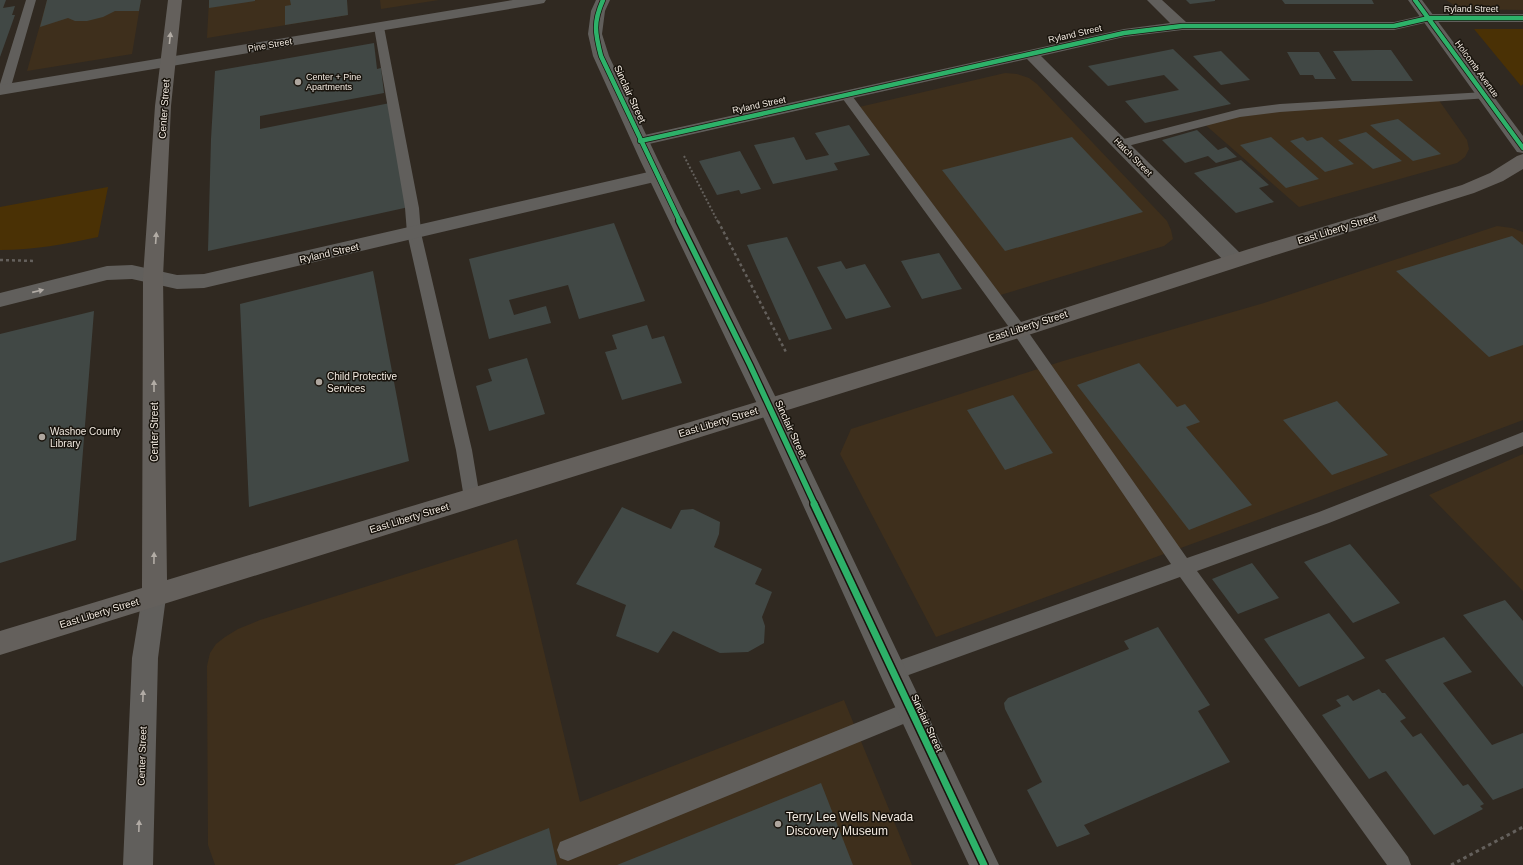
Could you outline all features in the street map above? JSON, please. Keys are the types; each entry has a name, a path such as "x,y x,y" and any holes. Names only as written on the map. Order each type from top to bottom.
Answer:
{"main road":[{"name":"Center Street","path":"154,596 153,277 163,106 175,0"},
{"name":"East Liberty Street","path":"0,643 1019,330 1235,260 1468,189 1496,177 1516,166 1523,160"}],"street":[{"name":"Pine Street","path":"2,90 539,0"},
{"name":"Sinclair Street","path":"603,0 598,11 595,34 600,56 769,406 910,711 984,865"},
{"path":"1154,0 1182,26"},
{"name":"Holcomb Avenue","path":"1416,0 1523,148"},
{"name":"Ryland Street","path":"640,141 1124,32 1182,26 1394,26 1429,18 1523,18"},
{"name":"Hatch Street","path":"1030,54 1235,260"},
{"name":"Ryland Street","path":"0,300 107,273 132,272 177,282 204,282 657,176"},
{"name":"Center Street","path":"138,865 145,658 154,596"}],"lane":[{"path":"2,90 31,0"},
{"path":"379,27 411,200 414,233 461,434 472,498"},
{"path":"846,95 1019,330 1184,568 1400,865"},
{"path":"1120,144 1240,113 1280,108 1485,96"},
{"path":"892,672 1322,518 1523,439"},
{"path":"568,850 910,711"}],"path":[{"path":"683,154 787,354"},
{"path":"0,260 35,261"},
{"path":"1451,865 1523,827"}],"shaded area":[{"path":"47,0 141,0 132,54 27,71"},
{"path":"209,0 347,0 348,15 207,38"},
{"path":"380,0 439,0 381,9"},
{"path":"1446,0 1523,0 1523,10 1460,9"},
{"path":"1474,29 1523,29 1523,84 1521,86"},
{"path":"1005,73 1017,74 1029,78 1037,84 1167,221 1173,239 1164,246 997,296 855,108"},
{"path":"1438,99 1467,140 1469,149 1465,157 1457,163 1299,207 1202,122 1240,113"},
{"path":"108,187 98,237 49,246 0,250 0,207"},
{"path":"1497,226 1512,228 1523,232 1523,420 1263,518 936,637 840,454 851,429 1063,361 1264,303"},
{"path":"1523,454 1523,591 1429,495"},
{"path":"517,539 580,802 844,700 912,865 215,865 208,845 207,666 210,653 216,644 238,629 260,620"}],"building":[{"path":"0,0 6,0 3,8 15,6 12,15 15,15 0,57"},
{"path":"47,0 141,0 139,11 115,11 103,17 87,21 75,21 68,18 40,27"},
{"path":"209,0 255,0 255,1 209,8"},
{"path":"290,0 347,0 348,15 285,25 285,6 291,5"},
{"path":"1186,0 1215,0 1215,1 1190,4"},
{"path":"1282,0 1372,0 1374,4 1285,4"},
{"path":"374,43 377,69 381,68 384,93 260,116 260,129 390,103 409,207 208,251 211,139 215,71"},
{"path":"1173,49 1231,104 1145,123 1125,101 1179,90 1164,75 1108,86 1088,66"},
{"path":"1391,50 1413,81 1352,81 1333,51"},
{"path":"1221,51 1250,80 1221,85 1193,56"},
{"path":"1287,52 1319,52 1336,79 1315,79 1313,75 1300,75"},
{"path":"1398,119 1441,154 1413,161 1370,125"},
{"path":"849,125 870,155 834,163 838,170 773,184 754,145 794,137 806,160 829,155 815,133"},
{"path":"1197,130 1218,150 1226,147 1237,157 1216,163 1208,156 1185,163 1162,140"},
{"path":"1366,132 1402,161 1373,169 1338,140"},
{"path":"1072,137 1143,212 1005,251 942,170"},
{"path":"1271,137 1319,179 1286,188 1240,145"},
{"path":"1303,137 1307,141 1322,137 1354,164 1325,172 1290,141"},
{"path":"740,151 761,189 741,194 739,190 717,195 699,161"},
{"path":"1241,160 1269,185 1259,188 1274,202 1236,213 1194,173"},
{"path":"614,223 645,301 579,319 568,285 509,300 514,315 546,306 551,323 489,339 469,259"},
{"path":"1512,236 1523,245 1523,345 1489,357 1396,271"},
{"path":"787,237 832,329 789,340 747,245"},
{"path":"939,253 962,289 922,299 901,261"},
{"path":"841,261 846,269 865,264 891,307 846,319 817,267"},
{"name":"Child Protective Services","path":"373,271 409,461 249,507 240,304"},
{"name":"Washoe County Library","path":"94,311 76,540 0,563 0,334"},
{"path":"647,325 652,339 664,336 682,383 622,400 605,352 617,349 612,335"},
{"path":"527,358 545,414 489,431 476,386 492,381 488,369"},
{"path":"1139,363 1177,407 1185,404 1200,422 1186,427 1252,505 1189,530 1077,385"},
{"path":"1013,395 1053,453 1005,470 967,410"},
{"path":"1337,401 1388,455 1332,475 1283,420"},
{"path":"622,507 671,529 681,510 693,509 720,522 719,534 714,547 762,569 755,584 772,592 762,617 765,626 764,643 748,652 720,653 673,631 658,653 616,636 626,605 576,584"},
{"path":"1350,544 1400,603 1353,623 1304,562"},
{"path":"1252,563 1279,598 1238,614 1212,579"},
{"path":"1505,600 1523,621 1523,687 1463,615"},
{"path":"1329,613 1365,658 1299,687 1264,639"},
{"path":"1158,627 1210,705 1198,711 1230,762 1084,825 1090,834 1057,847 1027,790 1042,782 1005,709 1004,703 1008,698 1129,649 1124,641"},
{"path":"1444,637 1472,672 1443,683 1492,745 1523,733 1523,788 1493,800 1385,660"},
{"path":"1379,689 1382,693 1385,693 1406,718 1400,721 1413,737 1421,733 1463,786 1468,784 1484,804 1480,806 1483,809 1434,835 1386,771 1369,779 1322,715 1341,706 1336,700 1348,695 1353,701"},
{"name":"Terry Lee Wells Nevada Discovery Museum","path":"821,783 853,865 617,865"},
{"path":"549,828 557,865 454,865"}],"cycle path":[{"path":"603,0 598,11 595,34 601,56 657,176 750,365 892,672 984,865"},
{"path":"1415,0 1523,148"},
{"path":"640,141 1124,33 1182,26 1394,26 1429,18 1523,18"}],"place":[{"name":"Center + Pine Apartments","path":"298,82"},
{"name":"Child Protective Services","path":"319,382"},
{"name":"Washoe County Library","path":"42,437"},
{"name":"Terry Lee Wells Nevada Discovery Museum","path":"778,824"}]}
